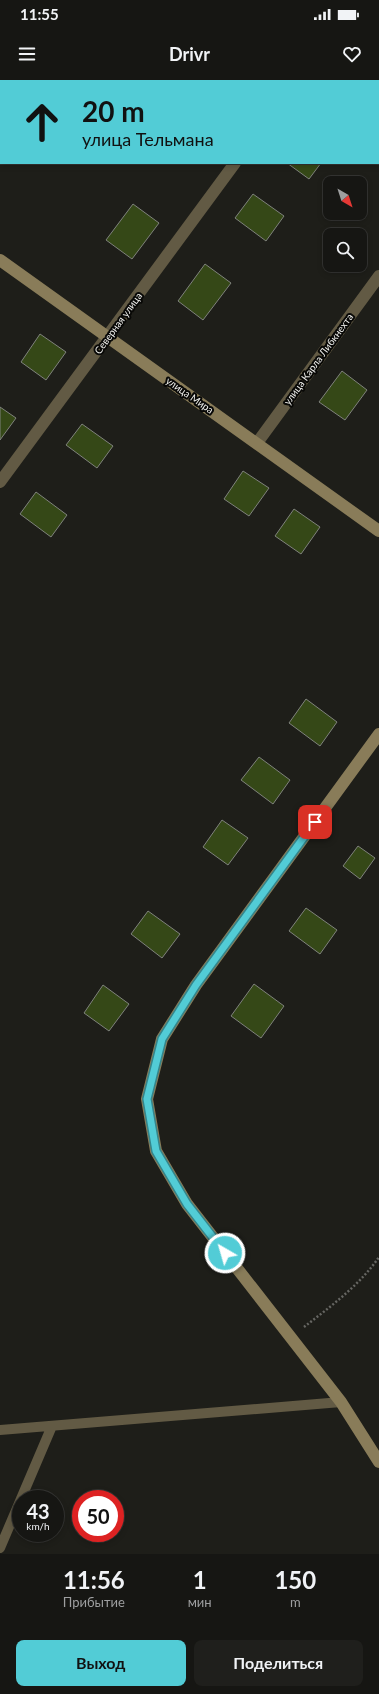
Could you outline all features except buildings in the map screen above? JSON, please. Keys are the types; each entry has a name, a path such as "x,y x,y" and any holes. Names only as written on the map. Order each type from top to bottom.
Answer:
{"main road":[{"name":"улица Мира","path":"0,260 379,531"},
{"path":"379,734 196,985 162,1039 147,1099 156,1151 187,1204 341,1402 379,1462"}],"street":[{"name":"Северная улица","path":"0,482 234,164"},
{"name":"улица Карла Либкнехта","path":"257,443 379,276"}],"lane":[{"path":"0,1430 341,1402"},
{"path":"0,1548 52,1426"}],"path":[{"path":"291,1338 328,1308 370,1270 379,1257"}],"route":[{"path":"225,1253 187,1204 156,1151 147,1099 162,1039 196,985 315,822"}]}
